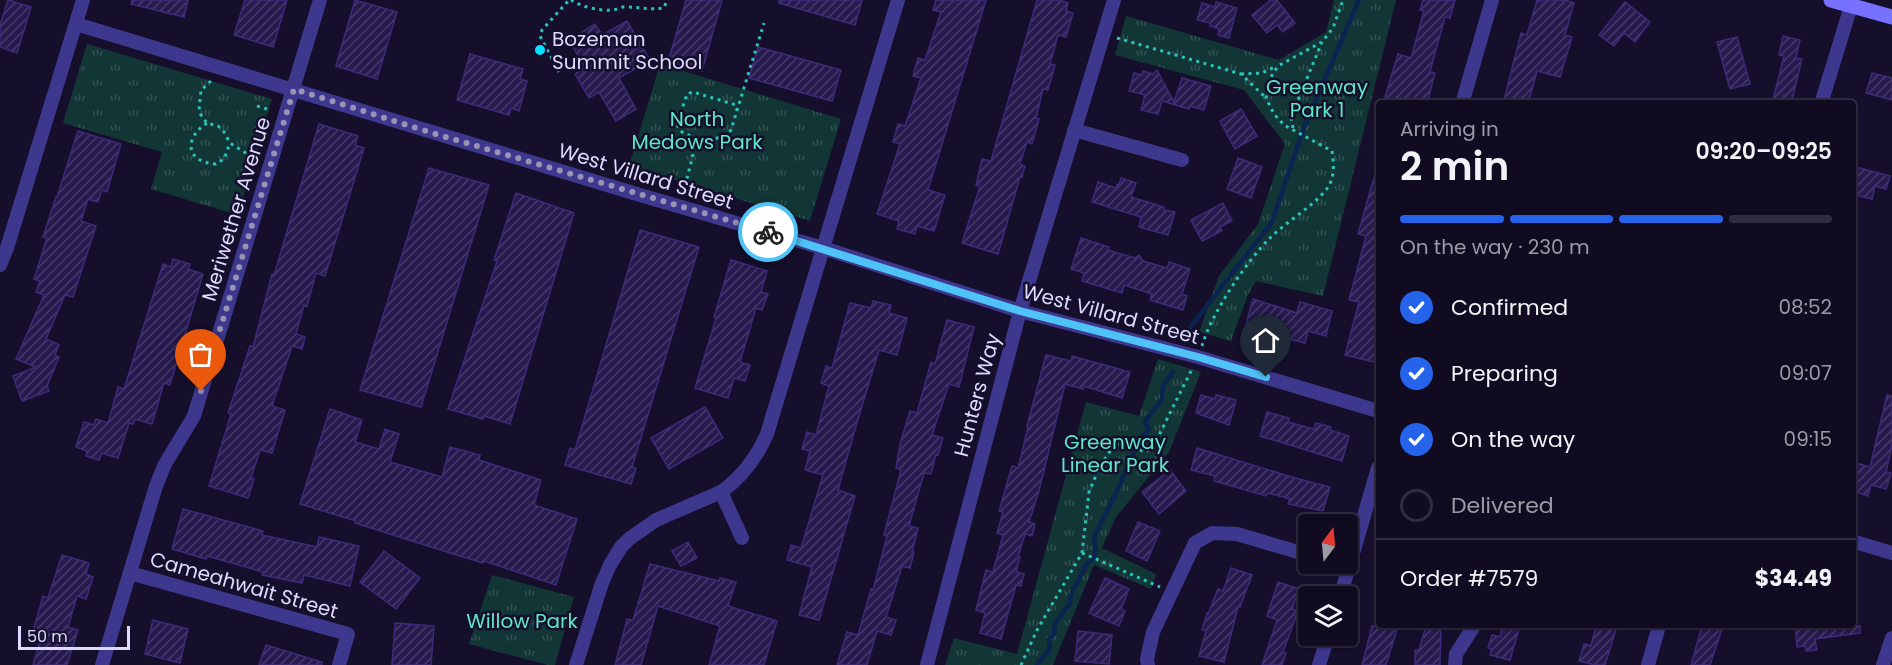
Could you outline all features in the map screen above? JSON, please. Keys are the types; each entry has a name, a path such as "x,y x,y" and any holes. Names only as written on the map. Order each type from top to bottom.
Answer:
{"main road":[{"path":"1831,0 1892,17"}],"street":[{"path":"0,265 83,0"},
{"name":"Meriwether Avenue","path":"102,665 165,464 194,416 320,0"},
{"path":"576,665 602,583 621,547 656,520 721,492 753,460 764,440 898,0"},
{"name":"Hunters Way","path":"927,665 1020,311 1114,0"},
{"path":"1463,100 1492,0"},
{"path":"1822,100 1851,6"},
{"name":"West Villard Street","path":"76,24 822,248 1020,311 1198,357 1376,410"},
{"path":"1074,130 1182,160"},
{"path":"1358,526 1376,474"},
{"path":"721,492 742,538"},
{"path":"1148,665 1147,659 1153,632 1195,543 1212,533 1237,534 1298,552"},
{"path":"1856,542 1892,553"},
{"name":"Cameahwait Street","path":"130,573 348,634 339,665"},
{"path":"1455,665 1456,654 1473,628"},
{"path":"1648,665 1658,628"},
{"path":"1883,665 1892,638"},
{"path":"1318,665 1325,646"}],"path":[{"path":"559,72 540,36 542,30 570,0 578,5 602,9 615,10 625,6 651,10 664,8 667,0"},
{"path":"1295,130 1291,124 1292,117 1322,42 1333,28 1343,0"},
{"path":"737,113 736,105 693,92 687,94 677,124 680,131 704,141 726,135 731,130 737,113 764,23"},
{"path":"1104,34 1241,74 1262,73 1322,42"},
{"path":"1266,98 1269,80 1278,66"},
{"path":"1021,665 1037,630 1082,553 1089,492 1100,466 1115,444 1131,445 1144,452 1152,449 1198,357 1206,331 1244,271 1269,239 1327,189 1334,169 1332,151 1284,125 1274,114 1266,98 1241,74"},
{"path":"211,81 201,90 199,111 207,123 218,126 224,132 230,143 252,157"},
{"path":"257,106 267,109"},
{"path":"207,123 194,134 190,144 197,158 205,163 216,164 224,159 230,143"},
{"path":"684,186 697,139"},
{"path":"1082,553 1098,558 1172,593"}],"green space":[{"name":"Greenway Park 1","path":"1334,0 1396,0 1323,296 1256,281 1248,295 1231,341 1199,332 1219,276 1258,224 1285,144 1244,90 1115,55 1126,16 1279,60 1326,32"},
{"path":"87,44 272,99 238,215 151,189 162,152 63,123"},
{"name":"North Medows Park","path":"660,64 841,119 810,221 629,166"},
{"name":"Greenway Linear Park","path":"1158,359 1201,372 1169,452 1116,517 1102,548 1156,574 1151,589 1094,565 1053,665 945,665 954,638 1017,654 1086,402 1139,416"},
{"name":"Willow Park","path":"492,575 574,597 555,665 469,644"}],"building":[{"path":"8,0 31,7 17,53 0,47 0,25"},
{"path":"132,0 188,0 184,17 131,4"},
{"path":"245,0 287,0 273,47 234,35"},
{"path":"355,0 397,12 377,79 336,66"},
{"path":"686,0 722,0 702,71 668,62"},
{"path":"779,0 862,0 855,25 779,3"},
{"path":"936,0 986,0 928,190 945,195 934,231 917,226 915,234 897,229 899,221 877,214 900,144 893,142 898,124 905,126 921,78 913,76 918,58 925,60 941,12 933,10"},
{"path":"1037,0 1059,0 1068,3 1066,11 1073,13 1066,37 1058,35 1050,64 1055,65 1048,90 1043,89 1036,118 1039,119 1032,144 1027,142 1020,164 1025,166 998,254 962,243 980,186 976,185 982,159 991,161"},
{"path":"1271,0 1277,0 1295,23 1283,32 1277,25 1267,33 1252,15"},
{"path":"1423,0 1455,0 1450,18 1445,17 1432,64 1430,72 1435,73 1428,100 1384,100 1398,54 1411,58 1424,11 1420,10"},
{"path":"1537,0 1565,0 1574,3 1565,35 1572,37 1560,77 1537,71 1529,100 1504,100 1521,33 1527,35"},
{"path":"1216,2 1237,8 1229,38 1218,35 1219,29 1210,26 1210,23 1197,20 1202,3 1215,7"},
{"path":"1625,2 1650,22 1635,42 1624,33 1614,46 1599,35"},
{"path":"627,21 650,60 619,78 636,109 616,121 599,92 589,98 575,74 585,68 569,40 595,24 602,35"},
{"path":"1783,36 1800,40 1796,58 1802,59 1792,100 1773,100 1784,56 1779,55"},
{"path":"1737,37 1750,84 1730,89 1717,42"},
{"path":"758,47 841,70 832,101 749,78"},
{"path":"470,54 523,69 520,79 527,81 519,111 511,108 509,115 457,100"},
{"path":"1157,70 1174,102 1182,78 1211,86 1204,110 1190,106 1189,109 1162,101 1158,114 1141,110 1145,95 1129,91 1134,73 1142,75 1143,71 1153,74"},
{"path":"1872,73 1892,78 1892,100 1866,93"},
{"path":"1241,109 1257,136 1235,149 1220,121"},
{"path":"319,124 358,136 355,145 364,148 325,276 316,273 307,306 304,305 296,334 305,337 302,349 292,346 272,406 285,410 272,453 260,450 251,478 254,479 248,498 209,486 231,414 228,413 250,346 253,347 272,274 274,275"},
{"path":"78,131 121,144 107,192 102,190 98,202 88,199 81,221 96,226 73,297 65,295 46,339 59,345 55,355 59,357 47,386 49,391 22,401 13,376 36,367 16,359 44,295 36,292 40,281 34,279 47,238 43,237"},
{"path":"1238,158 1262,167 1251,198 1227,189"},
{"path":"1856,167 1890,176 1886,189 1875,186 1872,199 1856,195"},
{"path":"429,168 489,185 421,407 360,390"},
{"path":"1376,174 1376,353 1374,362 1345,355 1359,302 1349,300 1366,236 1358,234"},
{"path":"1121,178 1136,183 1131,197 1175,212 1168,235 1139,227 1141,217 1092,202 1098,182 1116,188"},
{"path":"516,193 574,213 510,424 448,409 497,261 494,260"},
{"path":"1223,203 1232,221 1220,227 1222,231 1202,241 1191,220"},
{"path":"640,230 699,247 632,467 636,468 631,484 565,465 570,448 575,450"},
{"path":"1081,238 1109,247 1108,250 1135,258 1139,255 1143,261 1167,268 1169,262 1190,269 1182,294 1187,296 1183,310 1150,300 1152,294 1124,285 1122,293 1082,281 1084,273 1071,269"},
{"path":"173,259 190,264 188,269 203,274 170,385 164,383 152,424 135,419 133,424 129,423 118,458 102,453 99,460 86,456 87,451 76,447 84,422 94,425 96,419 108,423 118,387 124,389 163,264 171,267"},
{"path":"731,260 767,271 761,292 768,294 762,310 756,308 740,362 750,365 745,381 734,378 728,398 695,388"},
{"path":"1253,299 1297,313 1300,302 1332,311 1326,336 1308,331 1305,343 1265,333 1266,330 1246,324"},
{"path":"873,301 891,305 889,313 907,318 897,355 879,350 856,426 838,490 855,496 819,620 799,615 812,567 787,560 791,545 801,548 823,475 805,470 810,451 802,449 807,432 816,435 829,386 821,383 826,366 832,368 850,303 871,308"},
{"path":"947,320 974,327 959,387 949,384 932,435 943,438 931,474 924,473 909,526 918,528 910,568 902,566 886,617 896,620 891,635 877,631 867,665 837,665 847,632 858,635 871,589 873,590 901,470 896,468 900,444 910,411 917,413 931,362 935,364"},
{"path":"1046,355 1071,361 1072,356 1130,372 1122,398 1084,386 1083,389 1065,384 1039,491 1029,522 1035,524 1032,536 1025,534 1018,557 1020,557 1016,572 1024,574 1021,586 1016,585 1001,639 980,633 985,613 976,610 986,570 993,572 1003,535 997,533 1003,512 999,511 1012,466 1018,468"},
{"path":"1201,395 1215,399 1216,395 1236,400 1229,425 1196,413"},
{"path":"1887,395 1892,396 1892,445 1886,472 1891,473 1886,489 1871,485 1868,496 1856,492 1856,463 1870,467"},
{"path":"705,407 723,438 669,469 651,438"},
{"path":"330,409 362,420 355,442 379,449 385,429 399,434 390,462 442,477 450,447 480,455 479,460 541,480 534,505 577,519 556,585 300,504"},
{"path":"1267,412 1289,418 1288,422 1314,429 1316,423 1349,436 1342,461 1260,436"},
{"path":"1197,448 1330,487 1323,511 1288,504 1290,499 1268,493 1266,496 1214,481 1215,476 1191,470"},
{"path":"1170,470 1186,491 1159,514 1142,492"},
{"path":"183,509 263,531 262,535 317,547 319,537 359,546 350,586 304,575 302,583 262,575 263,572 172,549"},
{"path":"1138,522 1160,531 1147,561 1126,551"},
{"path":"688,542 697,558 681,566 672,551"},
{"path":"384,551 420,578 396,609 360,582"},
{"path":"62,555 89,563 86,574 93,577 86,599 77,596 68,627 78,630 67,665 33,665 41,638 32,635 43,596 48,598"},
{"path":"650,564 719,581 720,578 736,582 728,606 777,621 764,665 709,665 720,626 658,606 641,665 615,665 627,619 633,620"},
{"path":"1231,568 1252,575 1240,607 1238,607 1224,662 1199,656 1206,631 1202,630 1207,613 1218,589 1223,591"},
{"path":"1105,578 1129,589 1121,609 1125,611 1119,626 1089,613"},
{"path":"1278,582 1298,589 1292,609 1298,611 1283,652 1286,653 1282,665 1262,665 1277,620 1267,616"},
{"path":"153,620 188,629 180,663 145,654"},
{"path":"395,623 434,626 431,665 392,665"},
{"path":"1372,626 1397,628 1386,665 1362,665"},
{"path":"1860,626 1860,633 1815,639 1817,650 1806,651 1805,646 1797,647 1795,628 1856,628"},
{"path":"1425,628 1441,628 1440,665 1415,665 1415,650 1419,650"},
{"path":"1502,628 1519,628 1510,660 1490,655 1492,649 1488,648 1492,635 1500,637"},
{"path":"1596,628 1616,628 1605,665 1579,661 1584,644 1591,646"},
{"path":"1701,628 1722,628 1710,665 1691,665"},
{"path":"1078,631 1112,635 1109,664 1075,661"},
{"path":"266,645 322,662 322,665 259,665"}],"waterway":[{"path":"1189,329 1272,222 1304,127 1359,0"},
{"path":"1037,665 1050,650 1049,639 1054,634 1055,624 1070,603 1071,595 1087,563 1093,559 1096,551 1094,537 1138,443 1149,429 1145,422 1162,399 1163,386 1173,372"}],"way so far":[{"path":"201,391 294,89 429,132 768,232"}],"place":[{"name":"Bozeman Summit School","path":"540,50"}],"route":[{"path":"768,232 1020,311 1266,377"}]}
